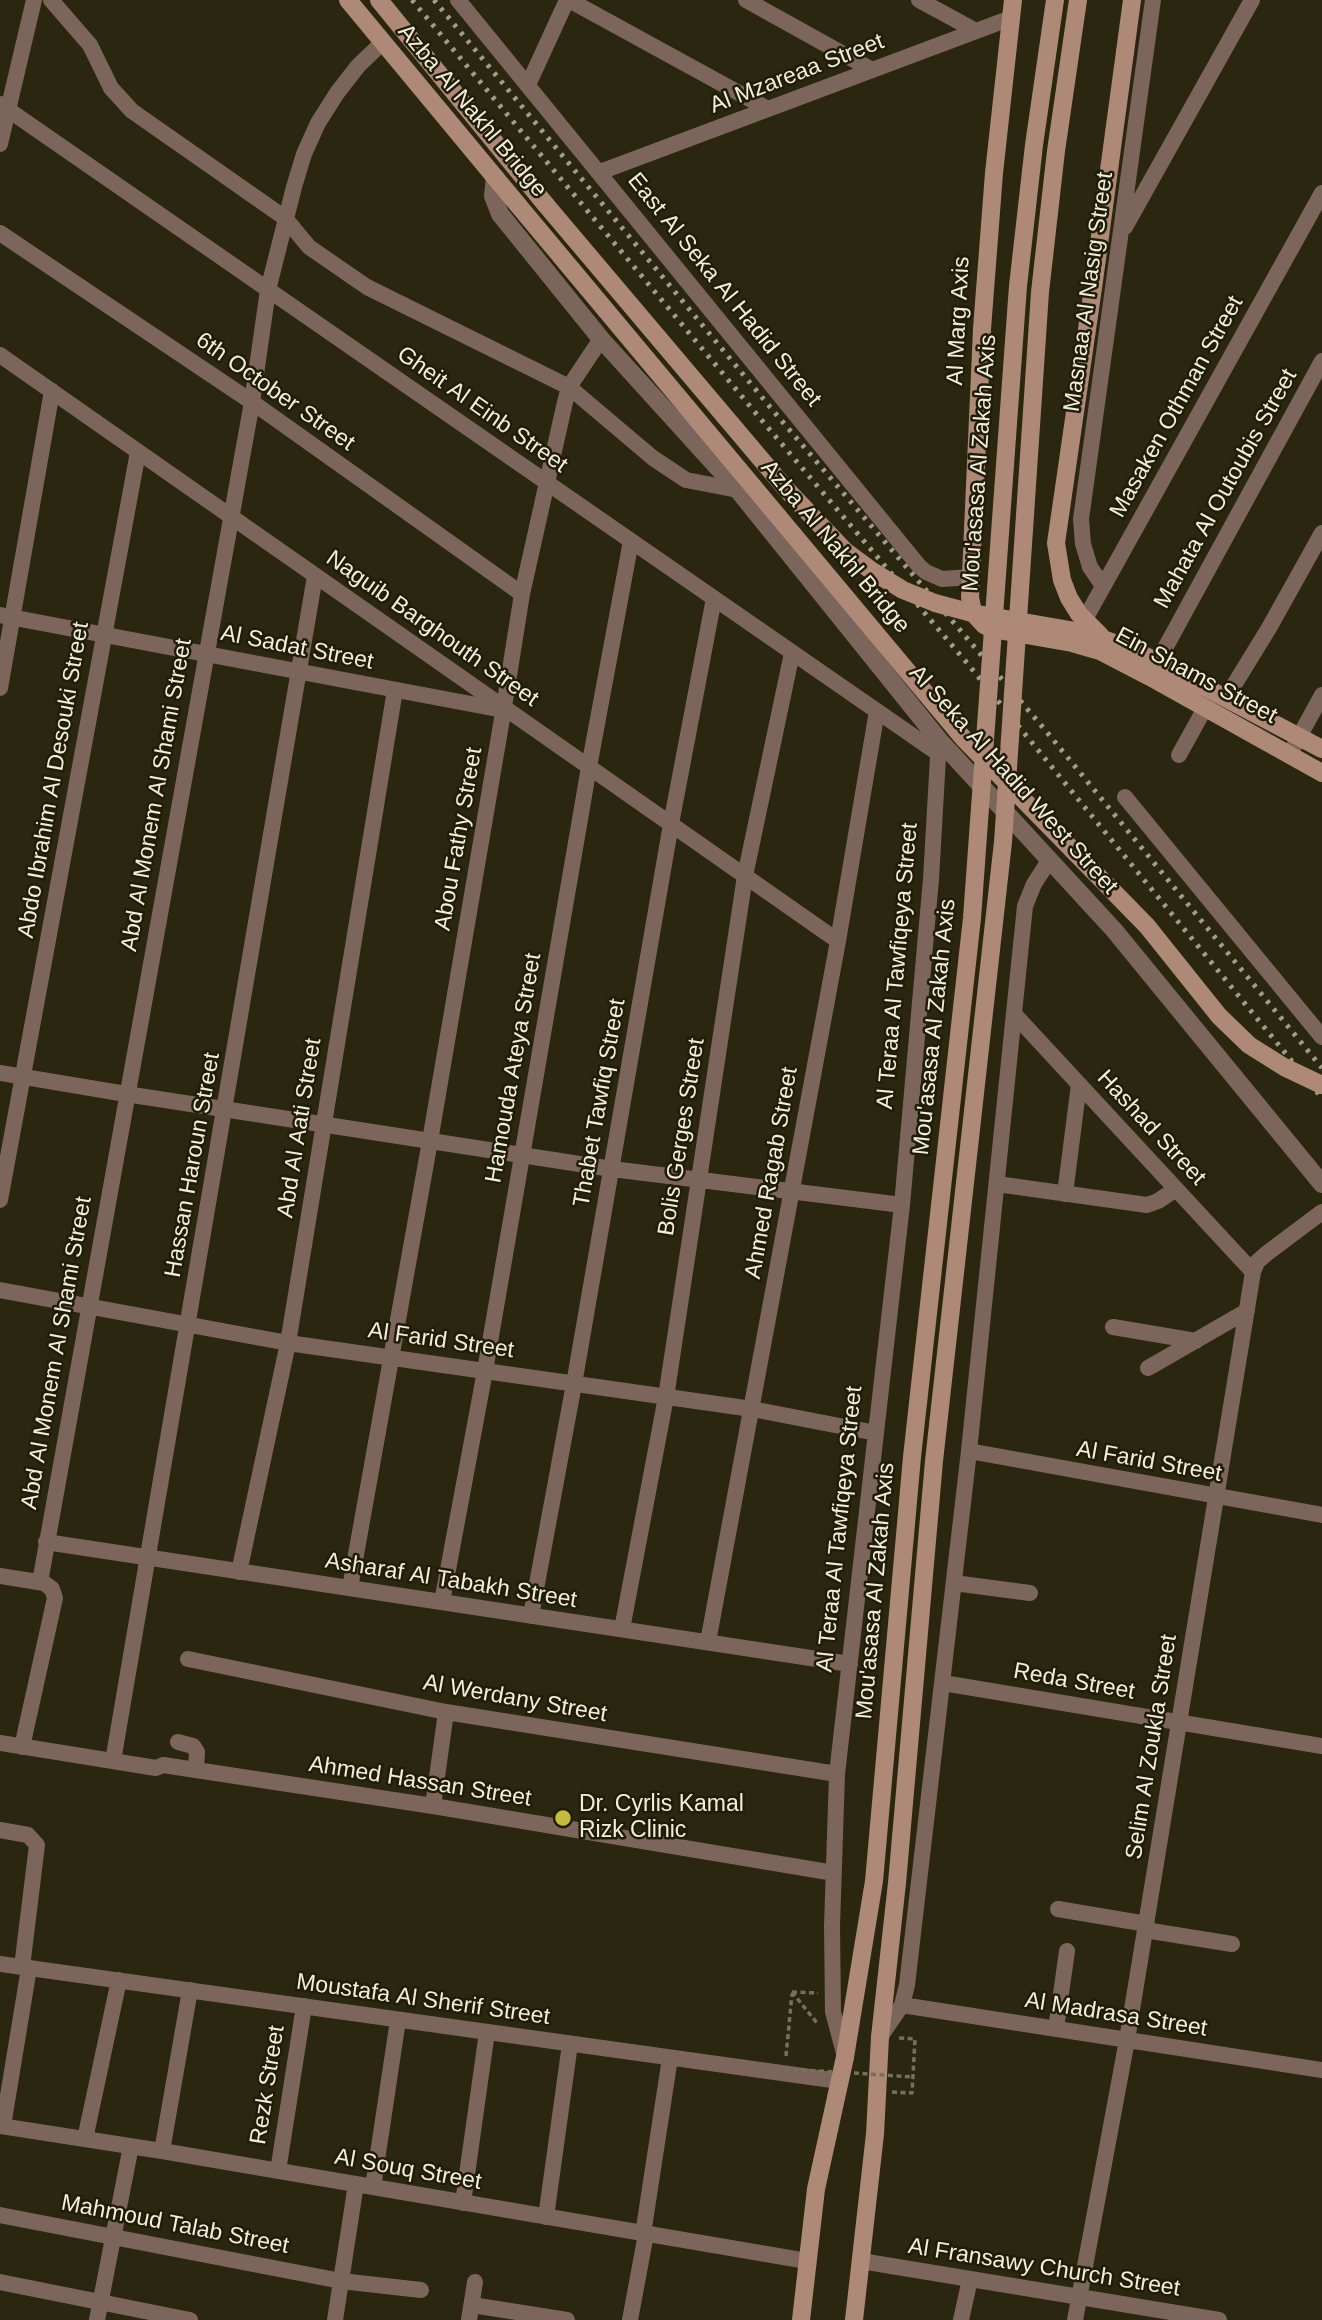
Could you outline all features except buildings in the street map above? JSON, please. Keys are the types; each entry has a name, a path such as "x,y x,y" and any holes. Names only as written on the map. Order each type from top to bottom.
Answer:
{"main road":[{"name":"Azba Al Nakhl Bridge","path":"348,0 964,739 1147,926 1219,1016 1249,1045 1284,1067 1322,1085"},
{"name":"Azba Al Nakhl Bridge","path":"379,0 546,205 787,490 845,551 903,590 935,603 1087,633 1162,663 1322,749"},
{"name":"Al Marg Axis","path":"999,631 984,625 973,613 970,597 987,251 1013,0"},
{"name":"Mou'asasa Al Zakah Axis","path":"845,2057 874,1881 912,1457 972,918 1018,286 1034,145 1055,0"},
{"name":"Mou'asasa Al Zakah Axis","path":"880,2036 897,1883 934,1461 1003,842 1040,292 1056,151 1078,0"},
{"path":"1105,640 1091,628 1069,598 1059,571 1056,543 1132,0"},
{"path":"437,107 454,93"},
{"name":"Ein Shams Street","path":"999,631 1072,643 1100,651 1322,773"},
{"path":"854,2320 875,2134 880,2036"},
{"name":"Al Teraa Al Tawfiqeya Street","path":"801,2320 821,2165 845,2057"}],"street":[{"path":"0,144 4,106 34,0"},
{"path":"51,0 90,45 102,74 132,111 285,218 309,247 367,287 569,387 653,458 686,480 738,490"},
{"name":"East Al Seka Al Hadid Street","path":"458,0 919,566 933,577 942,579 971,577"},
{"path":"528,85 568,0 768,109"},
{"path":"746,0 872,70"},
{"path":"919,0 976,31"},
{"name":"Masnaa Al Nasig Street","path":"1103,586 1090,567 1083,544 1081,519 1153,0"},
{"path":"1121,234 1252,0"},
{"name":"Al Mzareaa Street","path":"600,172 1011,19"},
{"name":"Abd Al Monem Al Shami Street","path":"40,1582 252,402 268,290 304,154 318,122 351,75 383,42"},
{"name":"Gheit Al Einb Street","path":"4,106 792,653 877,711 939,747"},
{"name":"Al Seka Al Hadid West Street","path":"495,177 492,196 500,214 601,339 738,490 939,747 1051,859 1114,930 1322,1184"},
{"name":"Masaken Othman Street","path":"1072,643 1322,193"},
{"name":"6th October Street","path":"0,233 252,402 522,594"},
{"name":"Abou Fathy Street","path":"350,1588 430,1141 522,594 569,387 601,339"},
{"name":"Naguib Barghouth Street","path":"0,355 838,941"},
{"name":"Mahata Al Outoubis Street","path":"1150,677 1322,361"},
{"path":"0,688 6,617 52,391"},
{"name":"Abdo Ibrahim Al Desouki Street","path":"0,1200 138,452"},
{"path":"1226,698 1322,533"},
{"name":"Hamouda Ateya Street","path":"442,1602 631,541"},
{"name":"Hassan Haroun Street","path":"113,1761 315,576"},
{"name":"Thabet Tawfiq Street","path":"531,1616 612,1170 671,824 714,598"},
{"name":"Al Sadat Street","path":"6,617 504,709"},
{"name":"Bolis Gerges Street","path":"622,1629 666,1397 745,876 792,653"},
{"name":"Abd Al Aati Street","path":"239,1572 288,1343 395,690"},
{"path":"1289,755 1322,695"},
{"path":"1179,755 1205,708"},
{"name":"Ahmed Ragab Street","path":"708,1642 838,941 877,711"},
{"name":"Al Teraa Al Tawfiqeya Street","path":"845,2057 833,2012 837,1774 902,1205 931,879 939,747"},
{"path":"1125,797 1322,1037"},
{"path":"880,2036 902,2005 907,1985 969,1451 1025,906 1034,884 1051,859"},
{"name":"Hashad Street","path":"1014,1014 1253,1272"},
{"path":"0,1073 612,1170 902,1205"},
{"path":"1065,1194 1079,1084"},
{"path":"997,1184 1147,1205 1176,1189"},
{"path":"1253,1272 1257,1262 1266,1254 1322,1212"},
{"name":"Selim Al Zoukla Street","path":"1075,2320 1127,2040 1253,1272"},
{"name":"Al Farid Street","path":"0,1290 288,1343 752,1409 876,1433"},
{"path":"1148,1368 1247,1311"},
{"path":"1113,1327 1196,1341"},
{"name":"Al Farid Street","path":"969,1451 1322,1515"},
{"name":"Asharaf Al Tabakh Street","path":"46,1542 849,1664"},
{"path":"0,1576 40,1582 52,1588 55,1598 23,1747"},
{"path":"954,1583 1030,1593"},
{"name":"Al Werdany Street","path":"188,1659 446,1712 837,1774"},
{"name":"Reda Street","path":"943,1683 1322,1746"},
{"path":"433,1805 446,1712"},
{"path":"178,1742 193,1746 197,1752 196,1770"},
{"name":"Ahmed Hassan Street","path":"0,1743 156,1768 163,1765 433,1805 834,1873"},
{"path":"0,1830 28,1835 37,1845 25,1967 1,2126"},
{"path":"1058,1909 1232,1944"},
{"path":"1056,2029 1067,1951"},
{"name":"Moustafa Al Sherif Street","path":"0,1964 839,2081"},
{"path":"85,2139 119,1980"},
{"path":"162,2151 190,1990"},
{"name":"Al Madrasa Street","path":"902,2005 1322,2070"},
{"name":"Rezk Street","path":"278,2171 304,2006"},
{"path":"373,2187 398,2020"},
{"path":"463,2203 487,2032"},
{"path":"546,2217 570,2044"},
{"path":"630,2320 670,2058"},
{"name":"Al Souq Street","path":"1,2126 807,2261"},
{"path":"97,2320 131,2147"},
{"path":"335,2320 356,2184"},
{"name":"Mahmoud Talab Street","path":"0,2215 341,2281 421,2290"},
{"name":"Al Fransawy Church Street","path":"861,2261 1219,2320"},
{"path":"961,2320 970,2279"},
{"path":"0,2282 190,2320"},
{"path":"475,2283 470,2312 558,2319"}],"path":[{"path":"786,2056 792,1992 833,1994"},
{"path":"912,2094 915,2039"}],"railway":[{"path":"412,0 967,663 1322,1098"},
{"path":"434,0 770,407 1046,731 1322,1068"}],"place":[{"name":"Dr. Cyrlis Kamal Rizk Clinic","path":"563,1818"}]}
